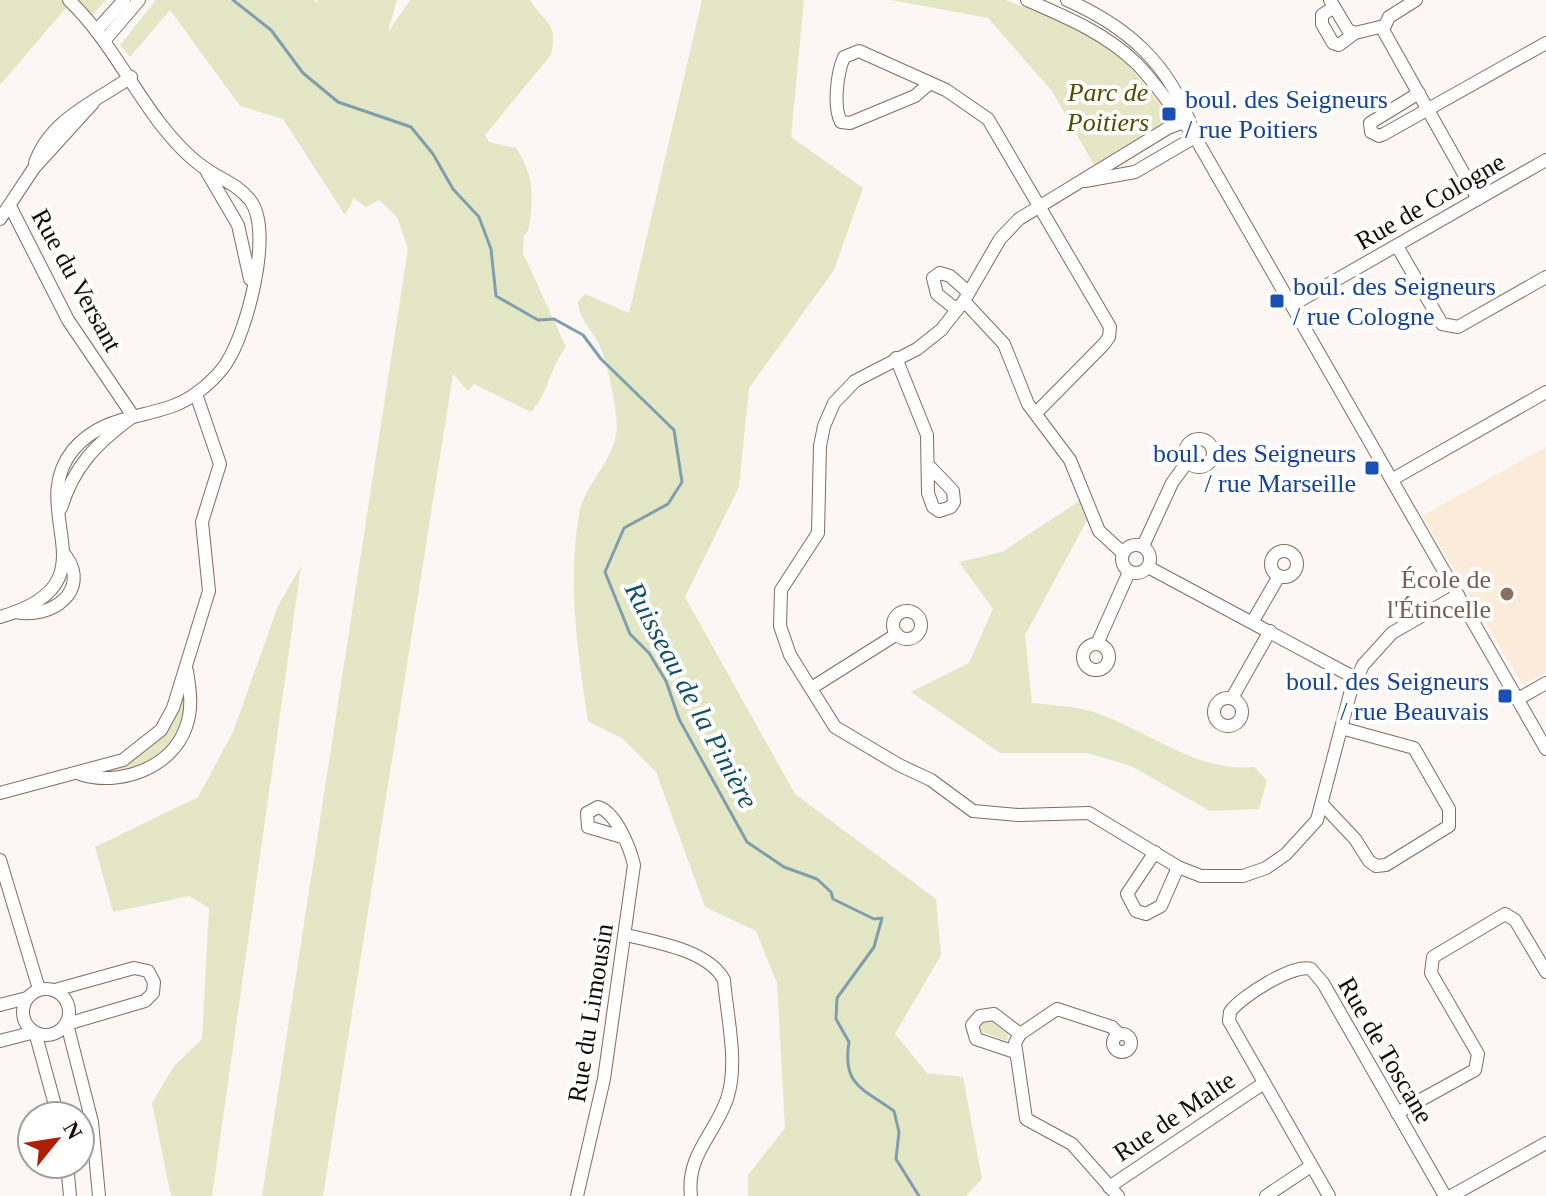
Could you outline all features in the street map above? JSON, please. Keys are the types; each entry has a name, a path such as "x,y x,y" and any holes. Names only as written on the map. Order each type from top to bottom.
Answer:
{"street":[{"path":"69,0 131,77 157,120 204,168 238,225 251,287"},
{"path":"100,36 124,0"},
{"path":"100,36 139,0"},
{"path":"1027,0 1091,30 1122,50 1186,121"},
{"path":"1067,0 1109,21 1146,50 1172,82 1186,121 1294,304 1546,749"},
{"path":"1355,33 1348,30 1332,4 1322,15 1322,24 1333,43 1339,45 1355,33 1384,26 1396,11 1416,0"},
{"path":"1384,26 1387,38 1478,199"},
{"path":"1419,93 1370,123 1371,132 1379,136 1429,111 1546,43"},
{"path":"930,83 915,96 850,123 841,122 837,115 840,66 850,53 859,51 930,83 988,119 1110,327 1104,344 1037,412"},
{"path":"0,219 34,168 93,103 131,77"},
{"path":"1186,121 1168,128 1040,203 1000,239 963,301 930,340 855,381 834,403 820,446 818,533 781,590 781,634 842,732 931,780 973,811 1019,815 1089,813 1178,867 1215,878 1243,876 1266,868 1302,841 1323,805 1355,678 1392,633 1458,595"},
{"path":"1082,181 1135,172 1195,137"},
{"name":"Rue de Cologne","path":"1294,304 1546,160"},
{"path":"0,617 15,612 46,614 63,601 73,579 59,517 69,483 94,446 133,416 196,394 226,364 241,336 261,245 261,223 252,203 237,186 204,168"},
{"name":"Rue du Versant","path":"10,206 68,320 133,416"},
{"path":"1397,246 1442,324 1458,327 1546,277"},
{"path":"963,301 1004,344 1028,404 1070,460 1099,531 1123,553"},
{"path":"896,358 927,435 930,467"},
{"path":"1393,479 1546,392"},
{"path":"0,796 123,760 161,730 173,708 209,591 202,522 220,464 196,394"},
{"path":"1143,546 1172,483 1188,461"},
{"path":"1129,546 1143,546 1150,558 1148,567 1137,574 1129,572 1121,561 1123,553 1129,546"},
{"path":"1148,567 1355,678"},
{"path":"1097,644 1129,572"},
{"path":"1253,621 1279,576"},
{"path":"1232,698 1270,631"},
{"path":"813,687 897,634"},
{"path":"75,773 88,777 136,775 160,762 186,729 192,700 186,667"},
{"path":"1518,699 1546,683"},
{"path":"1323,805 1376,866 1386,865 1449,826 1449,809 1414,748 1341,728"},
{"name":"Rue du Limousin","path":"577,1196 604,1079 626,935 634,865 622,837"},
{"path":"1155,852 1127,894 1136,911 1146,914 1161,906 1178,867"},
{"path":"0,860 39,989"},
{"path":"1397,1113 1478,1065 1478,1054 1431,973 1433,957 1505,914 1515,920 1546,972"},
{"path":"626,935 704,959 717,967 724,980 732,1078 727,1100 693,1160 691,1196"},
{"name":"Rue de Toscane","path":"1264,1083 1233,1029 1230,1012 1241,1000 1297,967 1311,969 1323,983 1445,1196"},
{"path":"0,1005 27,998 39,989 55,990 134,968 148,971 154,982 153,993 145,1001 67,1024 49,1035 35,1032 0,1041"},
{"path":"55,990 62,994 70,1008 67,1024 92,1122 99,1196"},
{"path":"27,998 25,1021 35,1032 54,1100"},
{"path":"1114,1192 1063,1136 1026,1119 1015,1052 1020,1034 1050,1011 1062,1009 1112,1027 1119,1034"},
{"path":"1015,1052 976,1039 972,1025 980,1016 994,1014 1020,1034"},
{"path":"1264,1083 1329,1196"},
{"name":"Rue de Malte","path":"1114,1192 1264,1083"},
{"path":"1451,1196 1546,1143"},
{"path":"1266,1196 1311,1166"}],"shaded area":[{"name":"École de l'Étincelle","path":"1546,447 1546,672 1523,685 1422,516"}],"green space":[{"path":"0,0 106,0 84,24 66,8 0,85"},
{"path":"156,0 313,0 320,4 316,0 397,0 388,32 410,0 530,0 549,23 553,35 551,55 485,135 489,142 516,148 527,168 532,199 523,253 566,347 531,412 474,384 468,391 453,374 323,1196 262,1196 408,249 397,217 379,200 366,207 354,198 345,215 283,119 240,106 170,10 130,57 120,45"},
{"path":"702,0 804,0 791,137 863,188 834,270 749,388 739,487 685,597 795,794 936,899 941,955 895,1034 927,1073 963,1077 982,1179 966,1196 748,1196 748,1175 785,1128 777,983 756,931 705,907 656,772 623,739 588,721 575,619 576,541 582,503 606,461 617,427 604,356 581,314 578,301 585,294 629,313"},
{"name":"Parc de Poitiers","path":"891,0 1005,0 1083,29 1129,66 1166,111 1163,122 1094,165 1052,91 988,18"},
{"path":"1084,498 1090,515 1025,635 1032,703 1087,710 1210,763 1254,767 1267,780 1259,809 1210,811 1131,766 1087,753 1000,753 911,692 969,663 993,609 959,562 1002,552"},
{"path":"301,566 212,1196 171,1196 152,1103 174,1066 202,1039 209,908 189,896 113,912 95,847 198,797 233,732 278,606"},
{"path":"186,667 192,700 176,745 136,775 88,777 161,730"},
{"path":"994,1019 1008,1032 1007,1041 980,1031 981,1022"}],"waterway":[{"name":"Ruisseau de la Pinière","path":"233,0 271,30 303,73 338,102 411,127 433,154 453,189 479,217 491,249 496,296 538,320 554,319 583,335 601,359 674,430 682,482 668,504 624,528 605,572 630,634 649,653 666,681 679,719 747,842 784,867 817,879 831,892 833,899 874,919 882,918 874,947 837,998 836,1019 849,1042 852,1077 864,1090 894,1111 899,1132 896,1159 919,1196"}],"place":[{"name":"boul. des Seigneurs / rue Poitiers","path":"1169,114"},
{"name":"boul. des Seigneurs / rue Cologne","path":"1277,301"},
{"name":"boul. des Seigneurs / rue Marseille","path":"1372,468"},
{"name":"École de l'Étincelle","path":"1507,594"},
{"name":"boul. des Seigneurs / rue Beauvais","path":"1505,696"}]}
